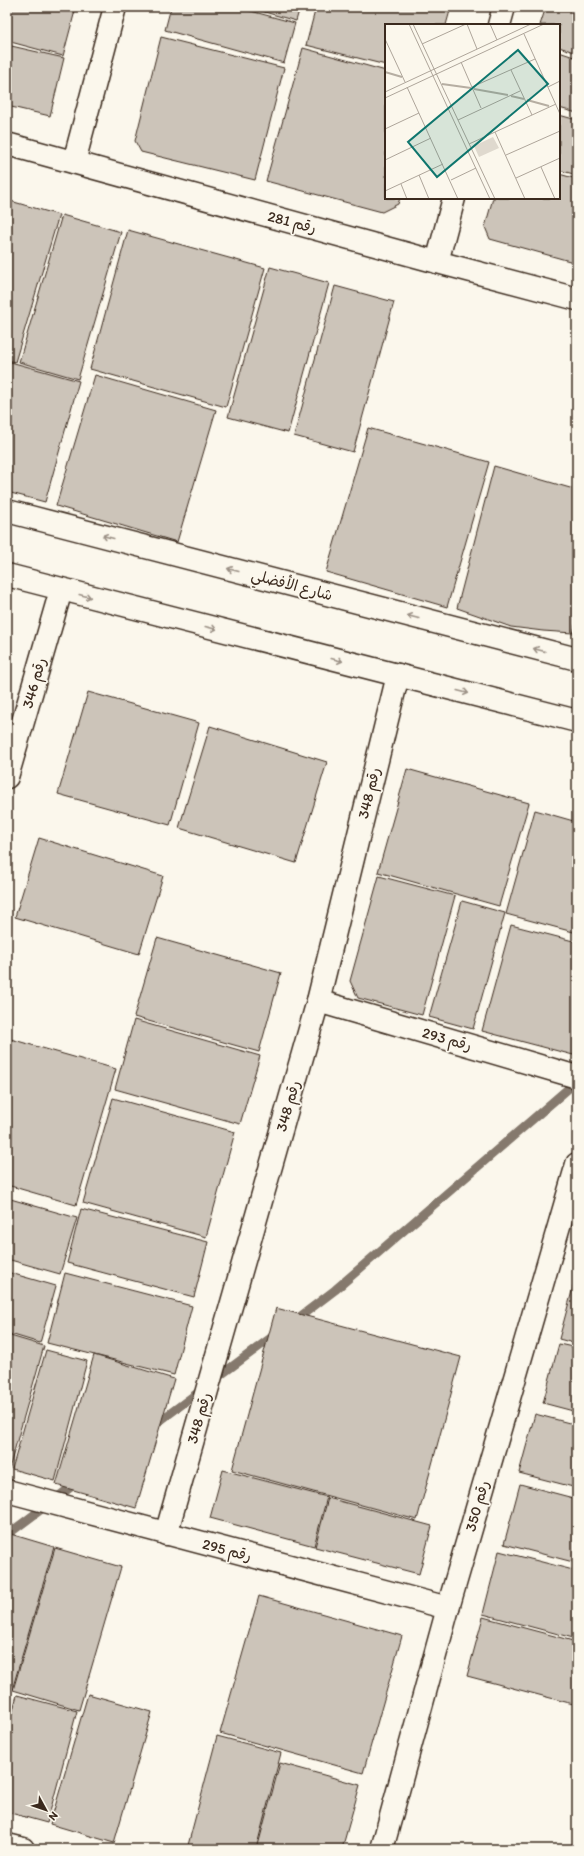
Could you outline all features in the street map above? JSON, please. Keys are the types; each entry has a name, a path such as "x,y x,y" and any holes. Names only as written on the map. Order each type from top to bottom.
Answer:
{"street":[{"path":"74,162 115,7"},
{"path":"499,24 504,7"},
{"name":"رقم 281","path":"7,144 577,299"},
{"path":"437,262 454,199"},
{"name":"شارع الأفضلي","path":"7,511 577,659"},
{"path":"7,575 577,721"},
{"name":"رقم 346","path":"7,777 61,590"},
{"name":"رقم 348","path":"166,1534 318,1001 398,675"},
{"name":"رقم 293","path":"318,1001 577,1077"},
{"name":"رقم 350","path":"382,1849 448,1608 577,1164"},
{"name":"رقم 295","path":"7,1491 448,1608"},
{"path":"7,1845 23,1849"}],"building":[{"path":"7,7 76,7 63,56 7,41"},
{"path":"171,7 236,7 295,23 284,63 165,30"},
{"path":"247,7 300,7 296,21"},
{"path":"316,7 451,7 446,24 385,24 385,65 306,45"},
{"path":"546,7 577,7 577,53 560,47 560,24 540,24"},
{"path":"161,37 284,68 255,180 141,152 135,141"},
{"path":"7,45 64,58 50,116 7,106"},
{"path":"303,48 385,71 385,199 400,199 398,204 382,212 266,181"},
{"path":"560,52 577,58 577,113 560,108"},
{"path":"560,115 577,120 577,175 560,170"},
{"path":"560,174 577,179 577,263 490,239 485,227 493,199 560,199"},
{"path":"7,200 59,215 15,362 7,360"},
{"path":"62,215 121,232 78,379 19,362"},
{"path":"128,230 265,268 226,407 90,369"},
{"path":"270,267 329,283 288,433 228,417"},
{"path":"335,286 394,302 353,452 294,436"},
{"path":"7,361 79,381 45,502 7,492"},
{"path":"95,375 216,410 177,542 56,506"},
{"path":"368,428 489,462 447,607 326,572"},
{"path":"494,466 577,490 577,618 573,633 511,627 457,608"},
{"path":"88,692 199,723 170,825 58,794"},
{"path":"210,726 327,762 296,863 179,828"},
{"path":"407,769 529,803 499,906 378,872"},
{"path":"535,810 577,822 577,933 506,914"},
{"path":"39,838 163,876 139,954 15,917"},
{"path":"379,876 455,896 422,1015 358,998 350,981"},
{"path":"462,901 505,913 473,1029 429,1017"},
{"path":"511,925 577,942 577,1056 482,1031"},
{"path":"157,938 281,973 259,1052 134,1017"},
{"path":"134,1020 260,1056 240,1124 115,1089"},
{"path":"7,1038 116,1069 76,1205 7,1185"},
{"path":"113,1098 235,1132 206,1237 83,1203"},
{"path":"7,1198 77,1218 60,1274 7,1259"},
{"path":"81,1209 208,1242 194,1297 67,1263"},
{"path":"7,1272 56,1286 40,1343 7,1333"},
{"path":"65,1273 192,1306 174,1375 47,1343"},
{"path":"575,1280 577,1281 577,1344 559,1339"},
{"path":"276,1308 461,1357 417,1520 232,1470"},
{"path":"7,1335 44,1346 9,1469 7,1468"},
{"path":"559,1344 577,1348 577,1412 543,1403"},
{"path":"46,1350 87,1361 55,1481 12,1469"},
{"path":"94,1355 174,1379 136,1508 56,1485"},
{"path":"535,1414 577,1425 577,1488 519,1473"},
{"path":"223,1470 327,1497 314,1546 210,1518"},
{"path":"520,1484 577,1499 577,1563 504,1544"},
{"path":"328,1498 432,1526 419,1574 315,1547"},
{"path":"7,1533 54,1547 12,1690 7,1689"},
{"path":"55,1548 121,1567 79,1710 13,1690"},
{"path":"499,1551 577,1571 577,1639 483,1614"},
{"path":"259,1596 402,1636 363,1773 220,1733"},
{"path":"483,1617 577,1642 577,1705 467,1676"},
{"path":"88,1694 152,1712 114,1843 50,1824"},
{"path":"17,1695 77,1711 47,1823 7,1812 7,1732"},
{"path":"217,1736 281,1753 256,1849 187,1849"},
{"path":"280,1763 360,1785 342,1849 257,1849"}],"waterway":[{"path":"293,1322 335,1290 577,1081"},
{"path":"214,1380 276,1334"},
{"path":"153,1426 204,1388"},
{"path":"7,1535 79,1481"}]}
